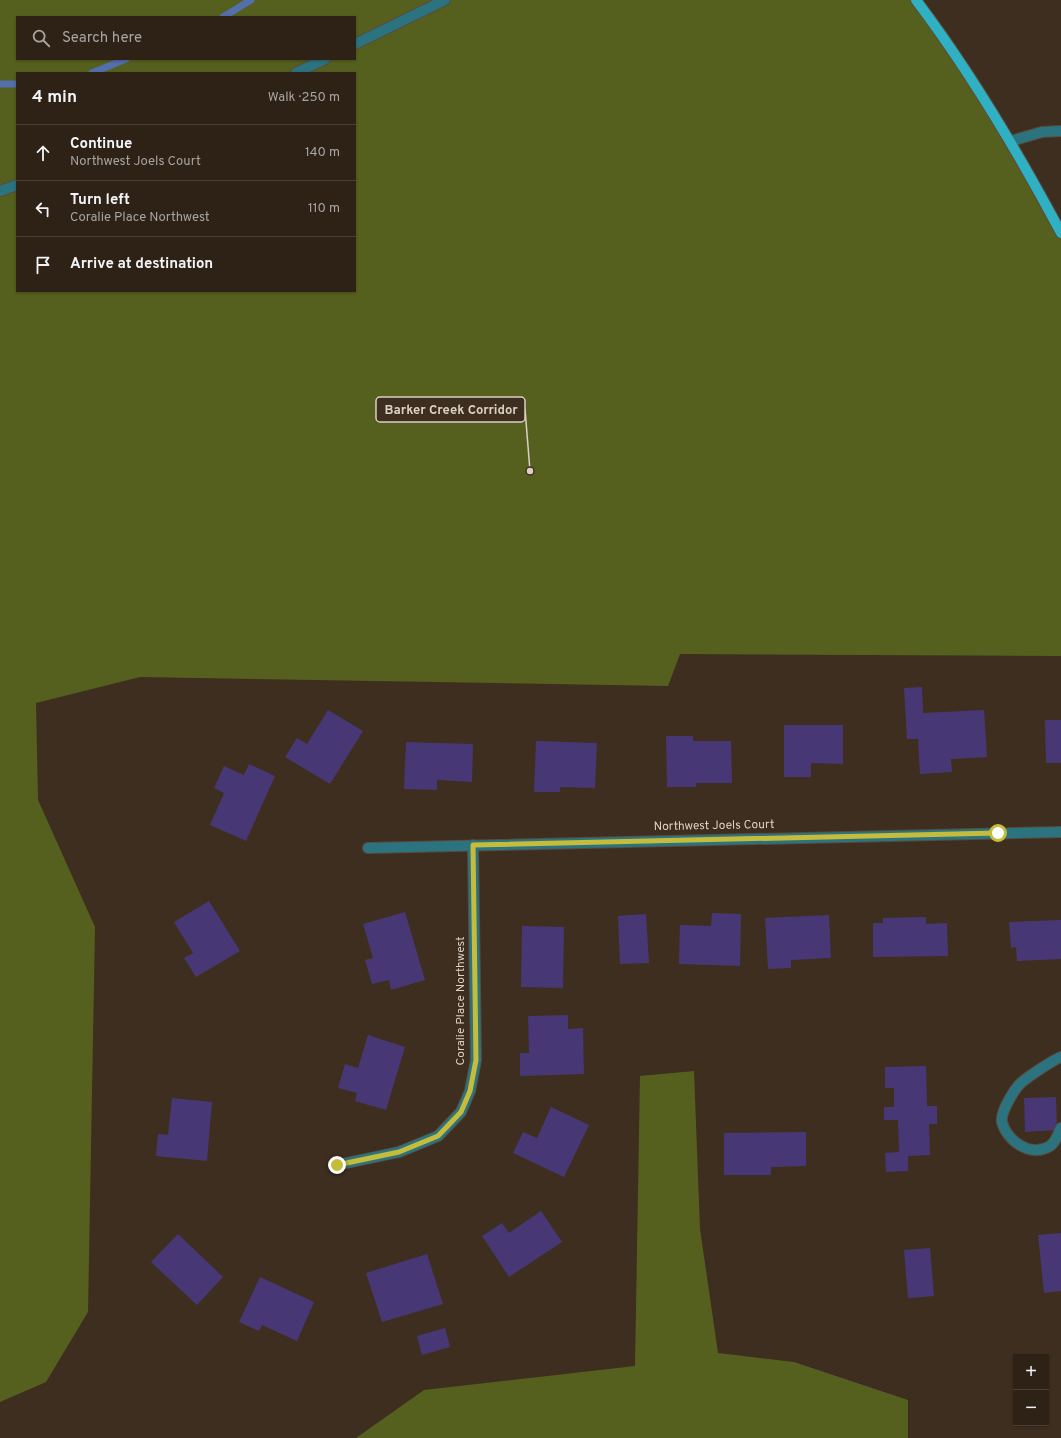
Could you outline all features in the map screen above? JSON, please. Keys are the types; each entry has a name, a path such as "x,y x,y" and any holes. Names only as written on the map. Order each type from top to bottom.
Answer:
{"main road":[{"path":"916,0 981,93 1011,141 1061,233"}],"street":[{"path":"356,44 445,0"},
{"path":"298,72 323,60"},
{"path":"1011,141 1042,132 1061,130"},
{"path":"0,191 16,185"},
{"name":"Northwest Joels Court","path":"368,848 1061,832"},
{"name":"Coralie Place Northwest","path":"337,1165 399,1152 438,1136 461,1112 470,1091 476,1060 473,845"},
{"path":"1061,1057 1021,1082 1004,1108 1002,1121 1007,1133 1020,1146 1030,1150 1042,1149 1050,1146 1056,1140 1061,1128"}],"green space":[{"path":"0,0 916,0 927,14 1061,233 1061,656 680,654 668,686 140,677 36,703 38,800 95,927 88,1312 46,1382 0,1402"},
{"path":"694,1071 700,1229 718,1353 794,1362 908,1400 908,1438 356,1438 424,1390 635,1366 640,1076"}],"building":[{"path":"922,687 923,713 984,710 987,757 951,759 952,772 920,774 918,739 907,739 904,688"},
{"path":"328,710 363,731 330,784 285,757 297,738 307,744"},
{"path":"1045,720 1061,720 1061,763 1046,763"},
{"path":"784,725 843,725 843,764 811,763 811,777 784,777"},
{"path":"666,736 693,736 693,741 731,741 732,783 696,783 696,787 667,787"},
{"path":"536,741 597,743 595,788 560,787 560,792 534,792"},
{"path":"406,742 473,744 472,782 437,780 437,790 404,789"},
{"path":"249,764 275,776 246,841 210,825 224,793 214,788 224,766 244,775"},
{"path":"209,901 240,951 196,977 184,958 193,953 174,922"},
{"path":"405,912 425,980 391,990 389,980 372,984 365,960 373,958 363,924"},
{"path":"712,913 741,914 740,966 679,964 680,925 711,926"},
{"path":"646,914 649,963 620,964 618,916"},
{"path":"829,915 831,958 791,960 791,968 768,969 765,918"},
{"path":"926,917 926,924 947,923 948,956 873,957 873,923 883,923 883,918"},
{"path":"1061,920 1061,959 1017,961 1016,947 1011,948 1009,922"},
{"path":"522,926 564,927 563,988 521,987"},
{"path":"568,1015 568,1029 583,1028 584,1074 520,1076 520,1053 529,1053 528,1016"},
{"path":"368,1035 405,1047 386,1110 355,1101 357,1093 338,1088 345,1064 358,1068"},
{"path":"926,1066 927,1106 937,1106 937,1124 929,1124 930,1155 908,1156 908,1171 886,1172 885,1153 899,1152 898,1120 884,1120 884,1107 894,1107 894,1088 885,1088 885,1067"},
{"path":"1056,1097 1057,1130 1025,1132 1024,1098"},
{"path":"172,1098 212,1102 207,1161 156,1156 158,1134 168,1135"},
{"path":"551,1107 589,1125 564,1177 513,1153 523,1132 537,1138"},
{"path":"806,1132 806,1166 771,1167 771,1175 724,1175 724,1133"},
{"path":"541,1211 562,1242 509,1277 482,1236 502,1223 509,1233"},
{"path":"1061,1233 1061,1291 1044,1293 1038,1235"},
{"path":"178,1234 223,1277 197,1305 151,1262"},
{"path":"930,1248 934,1296 908,1298 904,1250"},
{"path":"427,1254 443,1304 382,1322 366,1273"},
{"path":"260,1277 314,1302 297,1341 262,1325 259,1331 239,1322"},
{"path":"445,1328 450,1347 422,1355 417,1336"}],"waterway":[{"path":"225,16 251,0"},
{"path":"94,72 124,60"},
{"path":"0,84 16,84"}],"place":[{"name":"Barker Creek Corridor","path":"530,471"}],"route":[{"path":"337,1165 399,1152 438,1136 461,1112 470,1091 476,1060 473,845 998,833"}]}
